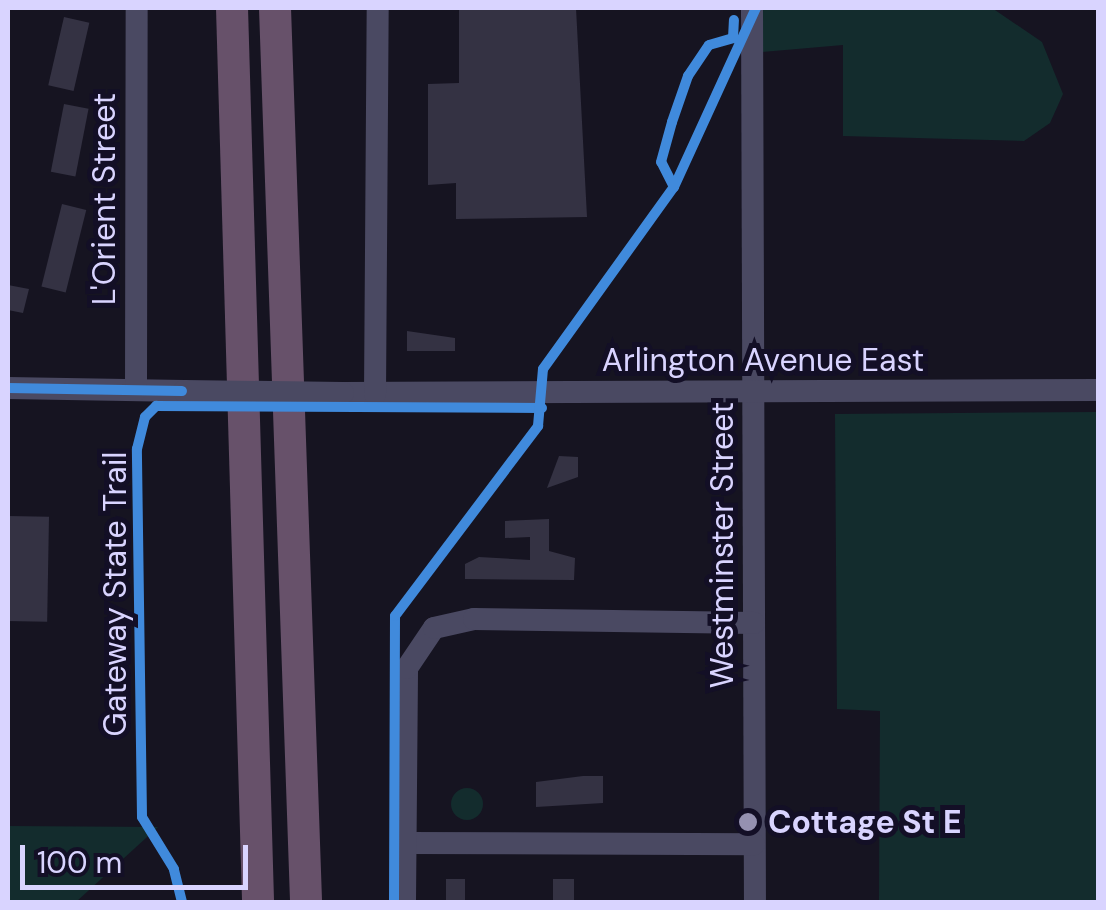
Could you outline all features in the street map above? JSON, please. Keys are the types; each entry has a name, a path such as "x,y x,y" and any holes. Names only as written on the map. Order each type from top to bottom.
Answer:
{"highway":[{"path":"232,8 258,902"},
{"path":"275,8 306,902"}],"street":[{"name":"L'Orient Street","path":"136,390 137,8"},
{"path":"376,394 378,8"},
{"name":"Westminster Street","path":"752,8 755,902"},
{"name":"Arlington Avenue East","path":"8,388 754,395 1098,390"},
{"path":"405,902 406,668 422,640 474,618 754,623"},
{"path":"406,843 754,844"}],"green space":[{"path":"760,8 992,8 1042,42 1063,94 1050,123 1024,141 843,136 843,45 752,53"},
{"path":"1098,412 1098,902 879,902 880,711 837,709 835,414"},
{"path":"467,788 478,793 483,804 478,815 467,820 456,815 451,804 456,793"},
{"path":"8,826 158,827 76,902 8,902"}],"building":[{"path":"459,8 576,8 587,217 456,219 456,183 428,185 428,84 459,83"},
{"path":"64,17 89,23 74,91 48,85"},
{"path":"64,104 89,109 75,177 51,172"},
{"path":"62,204 86,210 66,293 41,286"},
{"path":"8,285 29,289 23,313 8,310"},
{"path":"407,331 455,338 455,351 407,351"},
{"path":"559,456 578,457 578,477 547,488"},
{"path":"8,516 49,517 47,622 8,621"},
{"path":"549,519 549,551 575,558 574,580 465,579 465,564 479,557 530,560 530,537 505,538 505,521"},
{"path":"603,776 603,803 536,807 536,782"},
{"path":"446,879 465,879 465,902 446,902"},
{"path":"553,879 574,879 574,902 553,902"}],"cycle path":[{"path":"394,902 395,616 538,426 543,369 674,187 756,8"},
{"path":"674,187 661,162 688,76 709,45 733,38 734,20"},
{"path":"8,388 182,391"},
{"name":"Gateway State Trail","path":"182,902 174,869 142,817 137,449 145,417 156,406 542,408"}],"place":[{"name":"Cottage St E","path":"748,822"}]}
